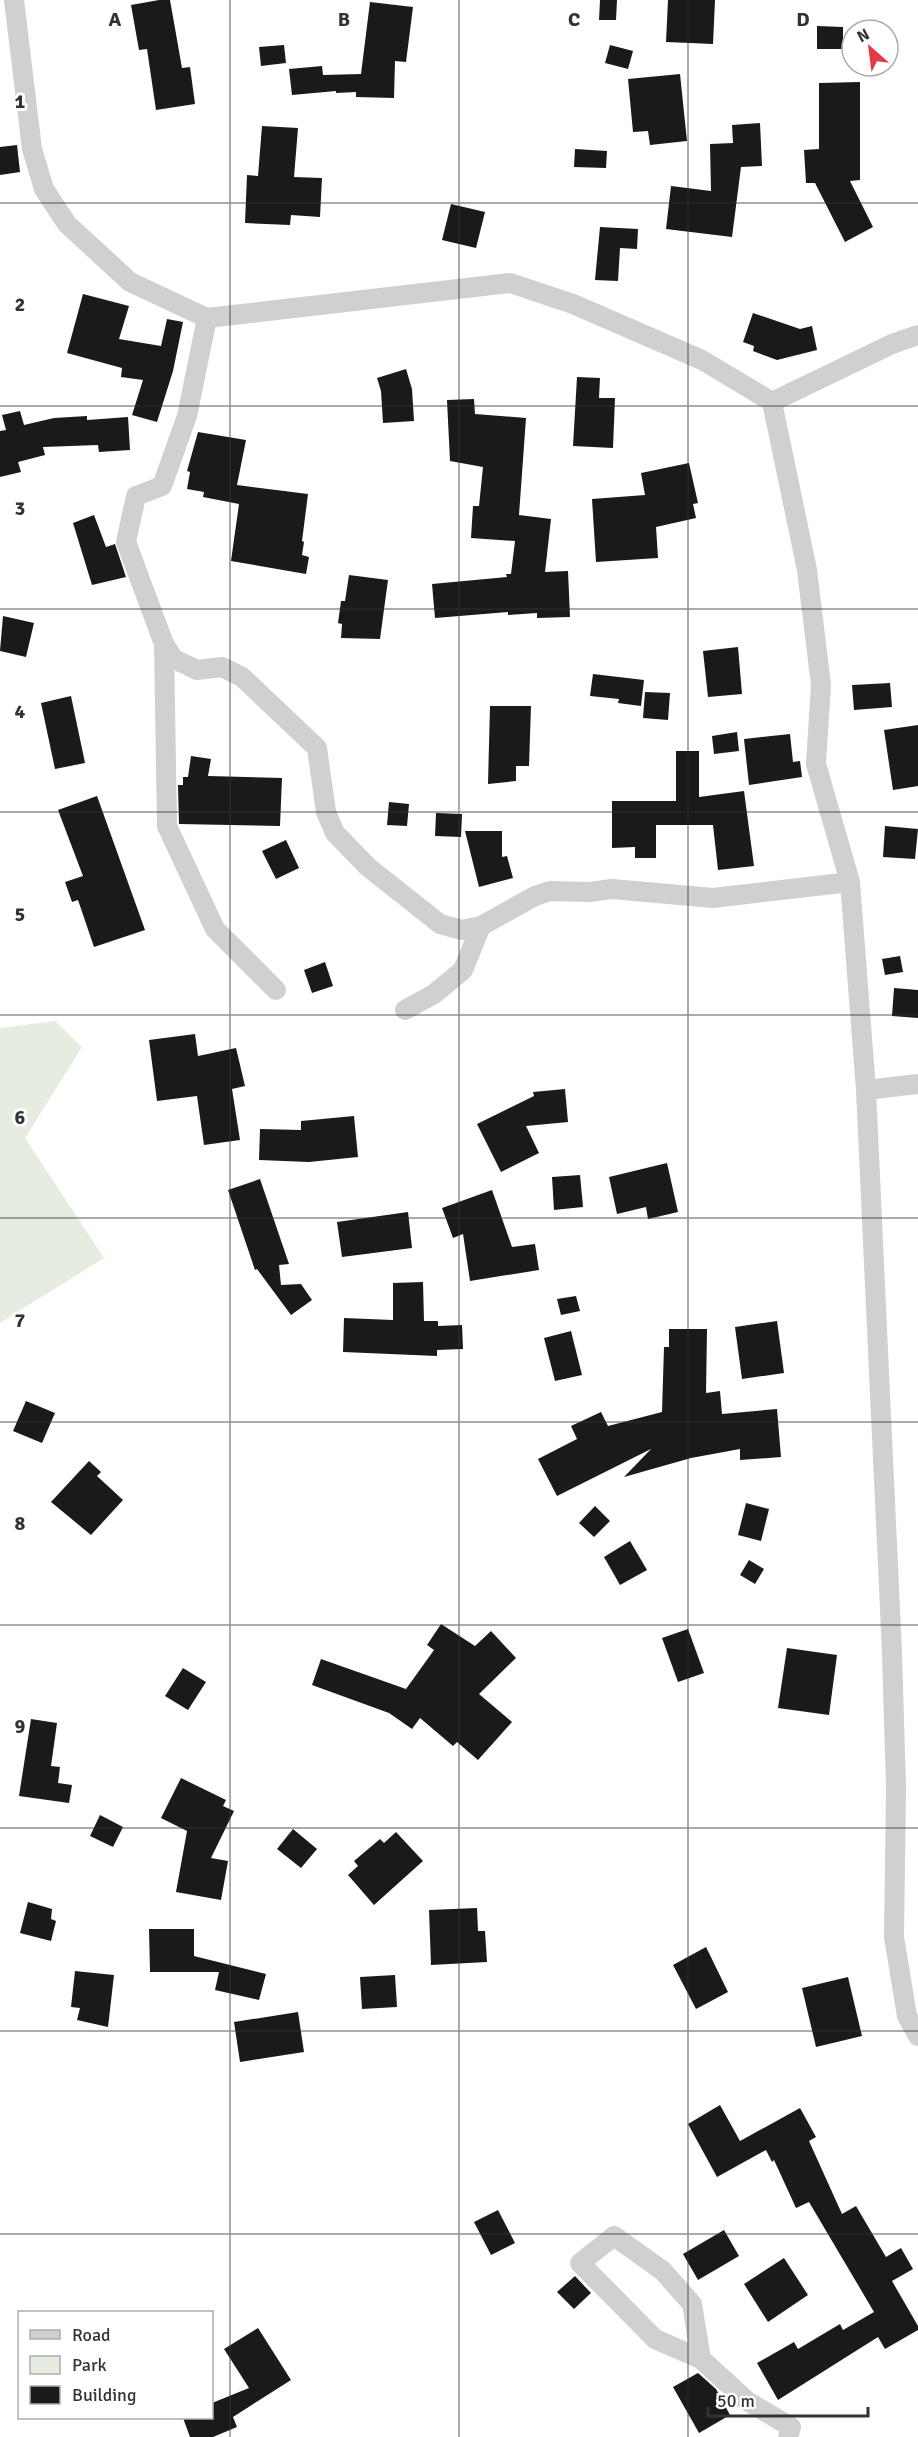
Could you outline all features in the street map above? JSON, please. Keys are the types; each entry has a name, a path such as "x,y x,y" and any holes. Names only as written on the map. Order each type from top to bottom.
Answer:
{"street":[{"path":"14,0 32,149 44,189 67,224 130,282 207,318 510,284 573,304 702,360 772,402 809,581 821,685 816,764 850,882 866,1090 892,1653 896,1786 894,1937 907,2016 918,2036"},
{"path":"207,318 187,416 162,486 136,496 126,542 164,644 174,659 198,670 222,667 242,677 317,748 326,812 335,833 354,855 440,924 462,930 481,926 535,896 550,891 589,892 612,889 713,898 850,882"},
{"path":"772,402 892,344 918,335"},
{"path":"164,644 167,826 215,929 276,990"},
{"path":"405,1010 434,994 463,970 481,926"},
{"path":"866,1090 918,1084"},
{"path":"701,2359 692,2304 663,2271 614,2236 580,2263 655,2338 701,2359 747,2401 791,2427 788,2437"}],"green space":[{"path":"55,1021 82,1047 25,1138 104,1258 0,1323 0,1028"}],"building":[{"path":"170,0 182,68 190,67 195,104 156,110 147,49 139,50 131,5"},
{"path":"600,0 617,0 616,20 599,20"},
{"path":"668,0 715,0 713,44 666,42"},
{"path":"370,2 413,7 406,62 395,61 394,98 356,97 356,92 336,93 336,91 292,95 289,69 322,66 323,75 361,74"},
{"path":"817,26 840,27 840,49 817,49"},
{"path":"284,45 286,63 261,66 259,47"},
{"path":"610,45 633,51 628,69 605,63"},
{"path":"680,74 687,141 650,145 648,131 633,132 628,79"},
{"path":"860,82 860,180 850,181 873,227 845,242 815,183 806,183 804,150 819,149 819,83"},
{"path":"760,123 762,166 741,167 732,237 666,229 671,186 711,191 710,144 733,143 732,125"},
{"path":"262,126 298,128 294,177 322,178 320,217 291,215 290,225 245,223 247,175 258,176"},
{"path":"17,145 20,172 0,175 0,147"},
{"path":"575,149 607,151 606,168 574,167"},
{"path":"451,204 485,212 476,248 442,240"},
{"path":"600,227 638,229 637,249 620,248 618,281 595,280"},
{"path":"83,294 129,306 119,339 161,346 167,319 183,322 173,371 157,422 132,415 143,380 121,377 122,368 67,353"},
{"path":"753,313 800,329 812,326 817,350 777,360 753,351 754,346 743,342"},
{"path":"406,369 412,389 414,421 383,423 381,391 377,378"},
{"path":"577,377 600,378 599,398 615,398 613,448 573,446"},
{"path":"474,399 475,414 526,418 519,515 551,519 545,572 568,571 570,617 537,618 537,613 508,615 508,612 435,618 432,584 507,577 506,574 511,574 515,541 471,538 473,506 479,506 483,467 450,461 447,400"},
{"path":"20,411 24,425 54,418 87,416 87,420 128,417 130,450 99,452 98,445 43,447 45,455 18,462 21,472 0,477 0,431 6,430 2,415"},
{"path":"198,432 246,440 237,485 308,494 302,541 304,542 302,555 309,557 306,574 231,561 239,504 203,497 204,492 187,489 190,472 187,471"},
{"path":"689,463 698,503 693,504 696,518 656,527 658,558 596,562 592,499 645,495 641,473"},
{"path":"94,515 106,547 115,544 126,577 92,585 73,523"},
{"path":"349,575 388,580 380,639 341,638 342,624 338,623 341,601 345,601"},
{"path":"3,616 34,623 26,657 0,651"},
{"path":"738,647 742,694 708,697 703,651"},
{"path":"593,674 644,680 641,706 618,703 619,699 590,696"},
{"path":"890,683 892,707 854,710 852,685"},
{"path":"645,692 670,693 668,720 643,718"},
{"path":"71,696 85,763 55,769 41,703"},
{"path":"490,706 531,706 529,766 516,766 516,781 488,784"},
{"path":"918,725 918,786 893,790 884,730"},
{"path":"737,732 739,751 714,754 712,736"},
{"path":"790,734 793,762 800,761 802,777 749,785 744,739"},
{"path":"676,751 699,751 699,797 744,791 754,866 718,870 713,825 656,825 656,858 635,858 635,847 612,848 612,801 676,801"},
{"path":"191,756 211,759 208,776 282,778 280,826 179,824 178,785 183,785 183,777 188,777"},
{"path":"97,796 145,930 94,947 78,900 72,902 65,882 83,876 58,810"},
{"path":"389,802 409,804 407,826 387,825"},
{"path":"436,813 462,814 461,837 435,836"},
{"path":"885,826 918,829 915,859 883,857"},
{"path":"465,831 502,831 502,857 507,856 513,878 479,887"},
{"path":"286,840 299,868 276,879 262,851"},
{"path":"900,956 903,972 885,975 882,959"},
{"path":"325,962 333,986 312,993 304,970"},
{"path":"894,988 918,990 918,1018 892,1016"},
{"path":"195,1034 198,1056 236,1048 245,1086 232,1089 240,1140 204,1145 197,1096 157,1101 149,1040"},
{"path":"565,1089 568,1122 526,1126 539,1153 501,1172 477,1124 534,1096 533,1092"},
{"path":"354,1116 358,1157 309,1162 259,1160 260,1129 301,1130 301,1121"},
{"path":"667,1163 678,1212 648,1219 646,1207 617,1214 609,1177"},
{"path":"580,1175 583,1207 554,1210 552,1177"},
{"path":"260,1179 289,1264 279,1265 281,1285 301,1284 312,1300 291,1315 257,1269 255,1270 228,1190"},
{"path":"492,1190 512,1247 535,1244 539,1270 470,1281 463,1234 453,1238 442,1208"},
{"path":"408,1212 412,1248 342,1257 337,1222"},
{"path":"423,1282 424,1321 438,1321 438,1326 462,1325 463,1349 437,1350 437,1356 343,1352 344,1318 393,1320 393,1283"},
{"path":"576,1296 580,1311 561,1315 557,1299"},
{"path":"777,1321 784,1373 742,1379 735,1327"},
{"path":"669,1329 707,1329 706,1393 720,1391 722,1414 777,1409 781,1457 740,1460 740,1449 691,1458 624,1477 651,1449 557,1496 538,1459 577,1439 571,1426 601,1412 608,1426 662,1412 664,1347 669,1347"},
{"path":"571,1331 582,1375 555,1381 544,1338"},
{"path":"26,1401 55,1413 42,1443 13,1431"},
{"path":"89,1461 101,1472 97,1476 123,1500 91,1535 51,1502"},
{"path":"746,1503 769,1509 761,1541 738,1535"},
{"path":"595,1506 610,1521 594,1537 579,1523"},
{"path":"630,1541 647,1570 620,1585 604,1557"},
{"path":"749,1560 764,1569 755,1584 740,1575"},
{"path":"441,1624 475,1646 491,1631 516,1658 479,1694 512,1722 478,1760 457,1742 453,1746 420,1718 412,1729 389,1713 312,1685 321,1659 406,1689 434,1650 427,1645"},
{"path":"688,1629 704,1673 678,1682 662,1638"},
{"path":"787,1648 837,1655 829,1715 778,1708"},
{"path":"183,1668 206,1682 188,1710 165,1696"},
{"path":"31,1719 57,1723 51,1766 60,1767 58,1783 72,1785 69,1803 19,1796"},
{"path":"181,1778 226,1800 223,1806 234,1811 211,1858 228,1861 221,1900 176,1892 187,1831 161,1818"},
{"path":"100,1815 123,1827 113,1847 90,1836"},
{"path":"293,1829 317,1849 301,1868 277,1849"},
{"path":"396,1832 423,1861 374,1905 348,1875 358,1866 354,1861 380,1839 384,1843"},
{"path":"28,1902 52,1909 51,1919 56,1921 51,1941 20,1933"},
{"path":"477,1908 478,1931 485,1931 487,1962 431,1965 429,1910"},
{"path":"149,1929 194,1929 194,1956 266,1974 259,2000 215,1990 219,1972 150,1972"},
{"path":"706,1947 728,1992 696,2009 673,1965"},
{"path":"75,1971 114,1975 108,2027 77,2020 80,2008 71,2007"},
{"path":"395,1975 397,2007 362,2009 360,1977"},
{"path":"848,1977 862,2036 816,2047 802,1988"},
{"path":"298,2012 304,2052 240,2062 234,2022"},
{"path":"720,2105 740,2141 800,2108 816,2137 809,2141 842,2214 856,2206 886,2257 901,2248 913,2269 892,2281 918,2326 918,2330 885,2349 878,2337 778,2400 757,2363 794,2342 798,2349 840,2324 843,2330 874,2312 809,2202 796,2208 774,2160 772,2162 766,2150 717,2177 688,2124"},
{"path":"498,2210 515,2243 491,2255 474,2222"},
{"path":"724,2230 739,2256 698,2280 683,2254"},
{"path":"784,2258 808,2295 768,2322 744,2284"},
{"path":"575,2276 591,2293 574,2309 557,2292"},
{"path":"258,2328 291,2380 233,2417 237,2427 213,2437 190,2437 183,2419 213,2419 213,2403 249,2388 224,2349"},
{"path":"698,2373 716,2389 730,2415 699,2433 673,2387"}]}
